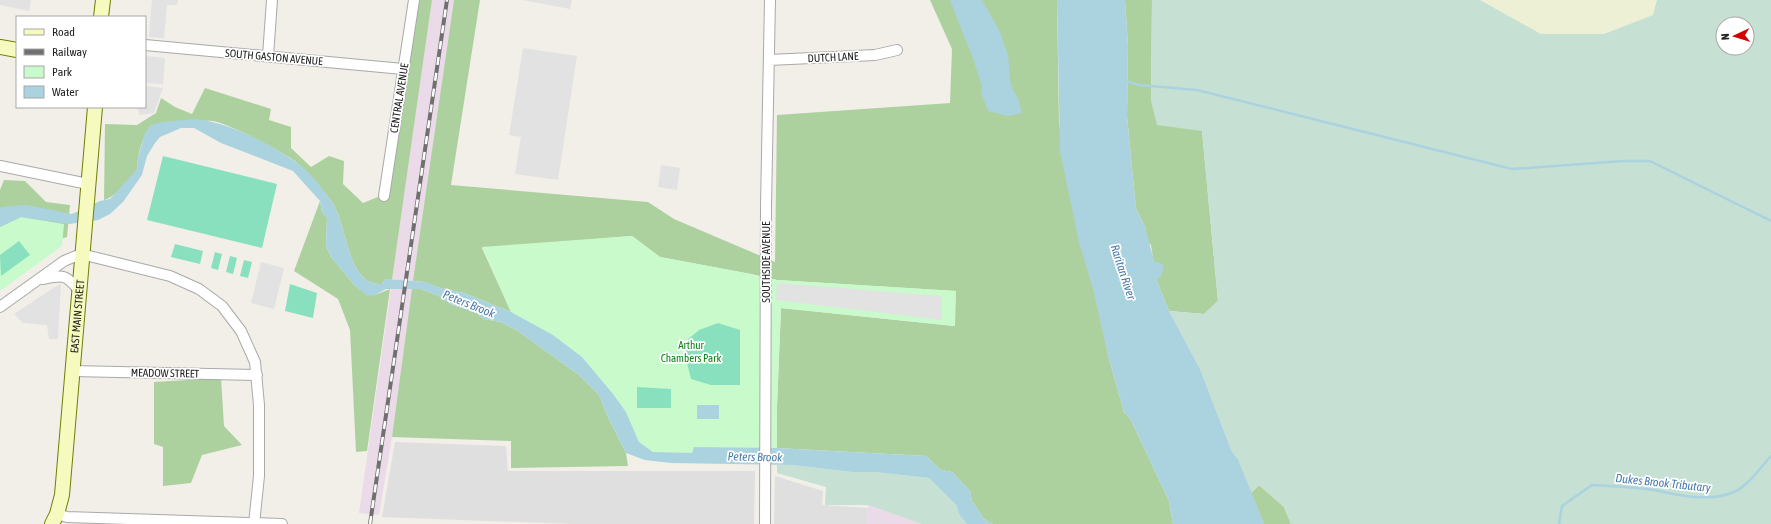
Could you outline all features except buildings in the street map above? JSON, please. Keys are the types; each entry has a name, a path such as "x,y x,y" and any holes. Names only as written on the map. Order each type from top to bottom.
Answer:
{"street":[{"path":"102,16 103,0"},
{"path":"268,56 272,0"},
{"name":"CENTRAL AVENUE","path":"384,196 414,0"},
{"name":"SOUTHSIDE AVENUE","path":"765,524 767,446 766,214 770,0"},
{"name":"SOUTH GASTON AVENUE","path":"146,45 403,69"},
{"path":"0,47 16,50"},
{"name":"DUTCH LANE","path":"769,60 875,55 897,50"},
{"name":"EAST MAIN STREET","path":"55,519 62,495 78,289 95,108"},
{"path":"0,166 88,184"},
{"path":"0,307 64,261 81,254 170,276 199,290 222,306 233,318 248,345 255,362 257,375 260,405 259,476 254,524"},
{"path":"39,279 64,276 67,277 78,289"},
{"name":"MEADOW STREET","path":"72,372 257,375"},
{"path":"55,519 67,517 282,524"}],"shaded area":[{"path":"0,0 31,0 29,11 0,5"},
{"path":"152,0 178,0 177,5 167,5 164,38 149,37"},
{"path":"432,0 454,0 392,437 379,515 359,513"},
{"path":"522,0 572,0 570,9"},
{"path":"523,48 577,56 558,180 515,174 521,137 509,135"},
{"path":"146,56 165,58 163,84 146,83"},
{"path":"146,86 163,88 154,113 139,115 138,108 146,108"},
{"path":"661,165 680,168 677,190 658,187"},
{"path":"261,262 284,268 274,309 251,303"},
{"path":"61,283 58,339 49,339 47,325 23,323 14,314"},
{"path":"777,283 942,296 942,320 776,300"},
{"path":"395,442 506,446 508,471 755,471 754,524 573,524 382,517"},
{"path":"775,476 823,491 822,505 868,508 867,524 774,524"},
{"path":"868,505 922,524 867,524"}],"green space":[{"path":"419,0 432,0 392,280 385,279 382,284 376,284 370,282 362,276 351,257 337,211 332,202 300,165 289,157 229,126 212,121 151,125 141,146 135,173 118,192 104,200 105,124 137,125 156,113 161,98 175,107 192,114 205,88 271,109 269,120 291,127 291,148 311,167 329,156 344,161 343,184 363,203 390,192"},
{"path":"454,0 480,0 451,185 648,202 674,219 775,262 777,115 950,103 952,49 930,0 1057,0 1059,123 1109,359 1124,412 1130,418 1169,501 1173,524 993,524 984,519 972,501 970,491 952,472 941,470 926,456 777,448 781,308 954,326 956,291 777,280 660,257 632,236 482,248 511,312 464,293 440,288 425,282 413,281"},
{"path":"1125,0 1152,0 1151,101 1202,131 1218,301 1204,314 1169,311 1156,279 1151,245 1148,242 1145,227 1136,209 1127,116 1128,46"},
{"path":"1152,0 1480,0 1541,34 1604,34 1653,15 1657,0 1771,0 1771,524 1291,524 1284,507 1259,485 1251,493 1238,459 1232,452 1200,369 1169,311 1204,314 1218,301 1202,131 1157,125 1151,101"},
{"path":"1480,0 1657,0 1653,15 1604,34 1541,34"},
{"path":"163,156 277,184 262,248 147,220"},
{"path":"4,180 25,181 46,202 70,205 67,237 54,241 0,233 0,190"},
{"path":"320,201 322,212 327,218 326,246 331,257 356,287 375,295 390,289 367,451 356,452 350,330 338,299 294,271"},
{"path":"21,217 64,224 62,246 0,291 0,227"},
{"name":"Arthur Chambers Park","path":"632,236 660,257 777,280 956,291 955,326 781,308 777,448 694,447 692,453 653,452 639,442 626,412 582,357 553,335 511,312 482,247"},
{"path":"19,241 30,255 1,276 0,255"},
{"path":"175,244 203,251 200,264 171,257"},
{"path":"215,252 222,254 218,270 211,268"},
{"path":"230,256 237,258 233,274 226,272"},
{"path":"244,260 252,262 248,278 240,276"},
{"path":"290,284 317,293 313,318 285,311"},
{"path":"412,289 421,289 439,296 452,305 475,312 484,319 501,322 518,331 579,375 599,395 626,453 628,466 511,468 511,441 392,437"},
{"path":"718,323 740,330 740,385 711,385 691,379 686,359 686,341 699,330"},
{"path":"221,378 224,426 242,445 202,455 191,483 163,486 163,447 154,444 154,382"},
{"path":"637,387 671,389 671,408 637,408"},
{"path":"777,465 792,465 852,472 874,472 929,478 956,505 960,516 967,524 922,524 868,505 825,505 826,487 777,473"},
{"path":"1259,485 1284,507 1291,524 1264,524 1251,493"}],"water":[{"path":"950,0 982,0 1000,32 1008,55 1011,86 1019,101 1022,113 1008,116 988,111 981,92 982,86 974,61"},
{"name":"Raritan River","path":"1057,0 1125,0 1128,46 1127,116 1136,209 1145,227 1154,261 1164,265 1161,277 1156,279 1169,311 1200,369 1232,452 1238,459 1264,524 1173,524 1169,501 1130,418 1124,412 1109,359 1093,289 1079,242 1060,151"},
{"name":"Peters Brook","path":"196,119 221,124 246,134 282,153 304,168 332,202 337,211 351,257 362,276 370,282 382,284 385,279 426,282 440,288 464,293 511,312 553,335 582,357 626,412 639,442 653,452 692,453 694,447 777,448 926,456 941,470 952,472 970,491 972,501 984,519 993,524 967,524 960,516 956,505 929,478 874,472 852,472 792,465 671,463 645,460 626,453 599,395 579,375 518,331 501,322 484,319 475,312 452,305 439,296 421,289 386,289 375,295 368,296 356,287 331,257 326,246 327,218 322,212 320,201 293,171 221,143 194,128 181,128 160,137 147,156 142,175 123,202 110,214 98,220 69,224 21,217 0,227 0,208 2,207 26,205 72,214 100,201 110,199 137,169 138,158 145,133 151,125 163,122"},
{"path":"697,405 719,405 719,419 697,419"}],"waterway":[{"path":"1126,81 1139,85 1197,90 1512,169 1623,161 1650,161 1771,221"},
{"name":"Dukes Brook Tributary","path":"1559,524 1562,506 1592,485 1647,489 1679,495 1712,497 1734,492 1745,485 1771,456"}],"railway":[{"path":"370,524 447,0"}]}
